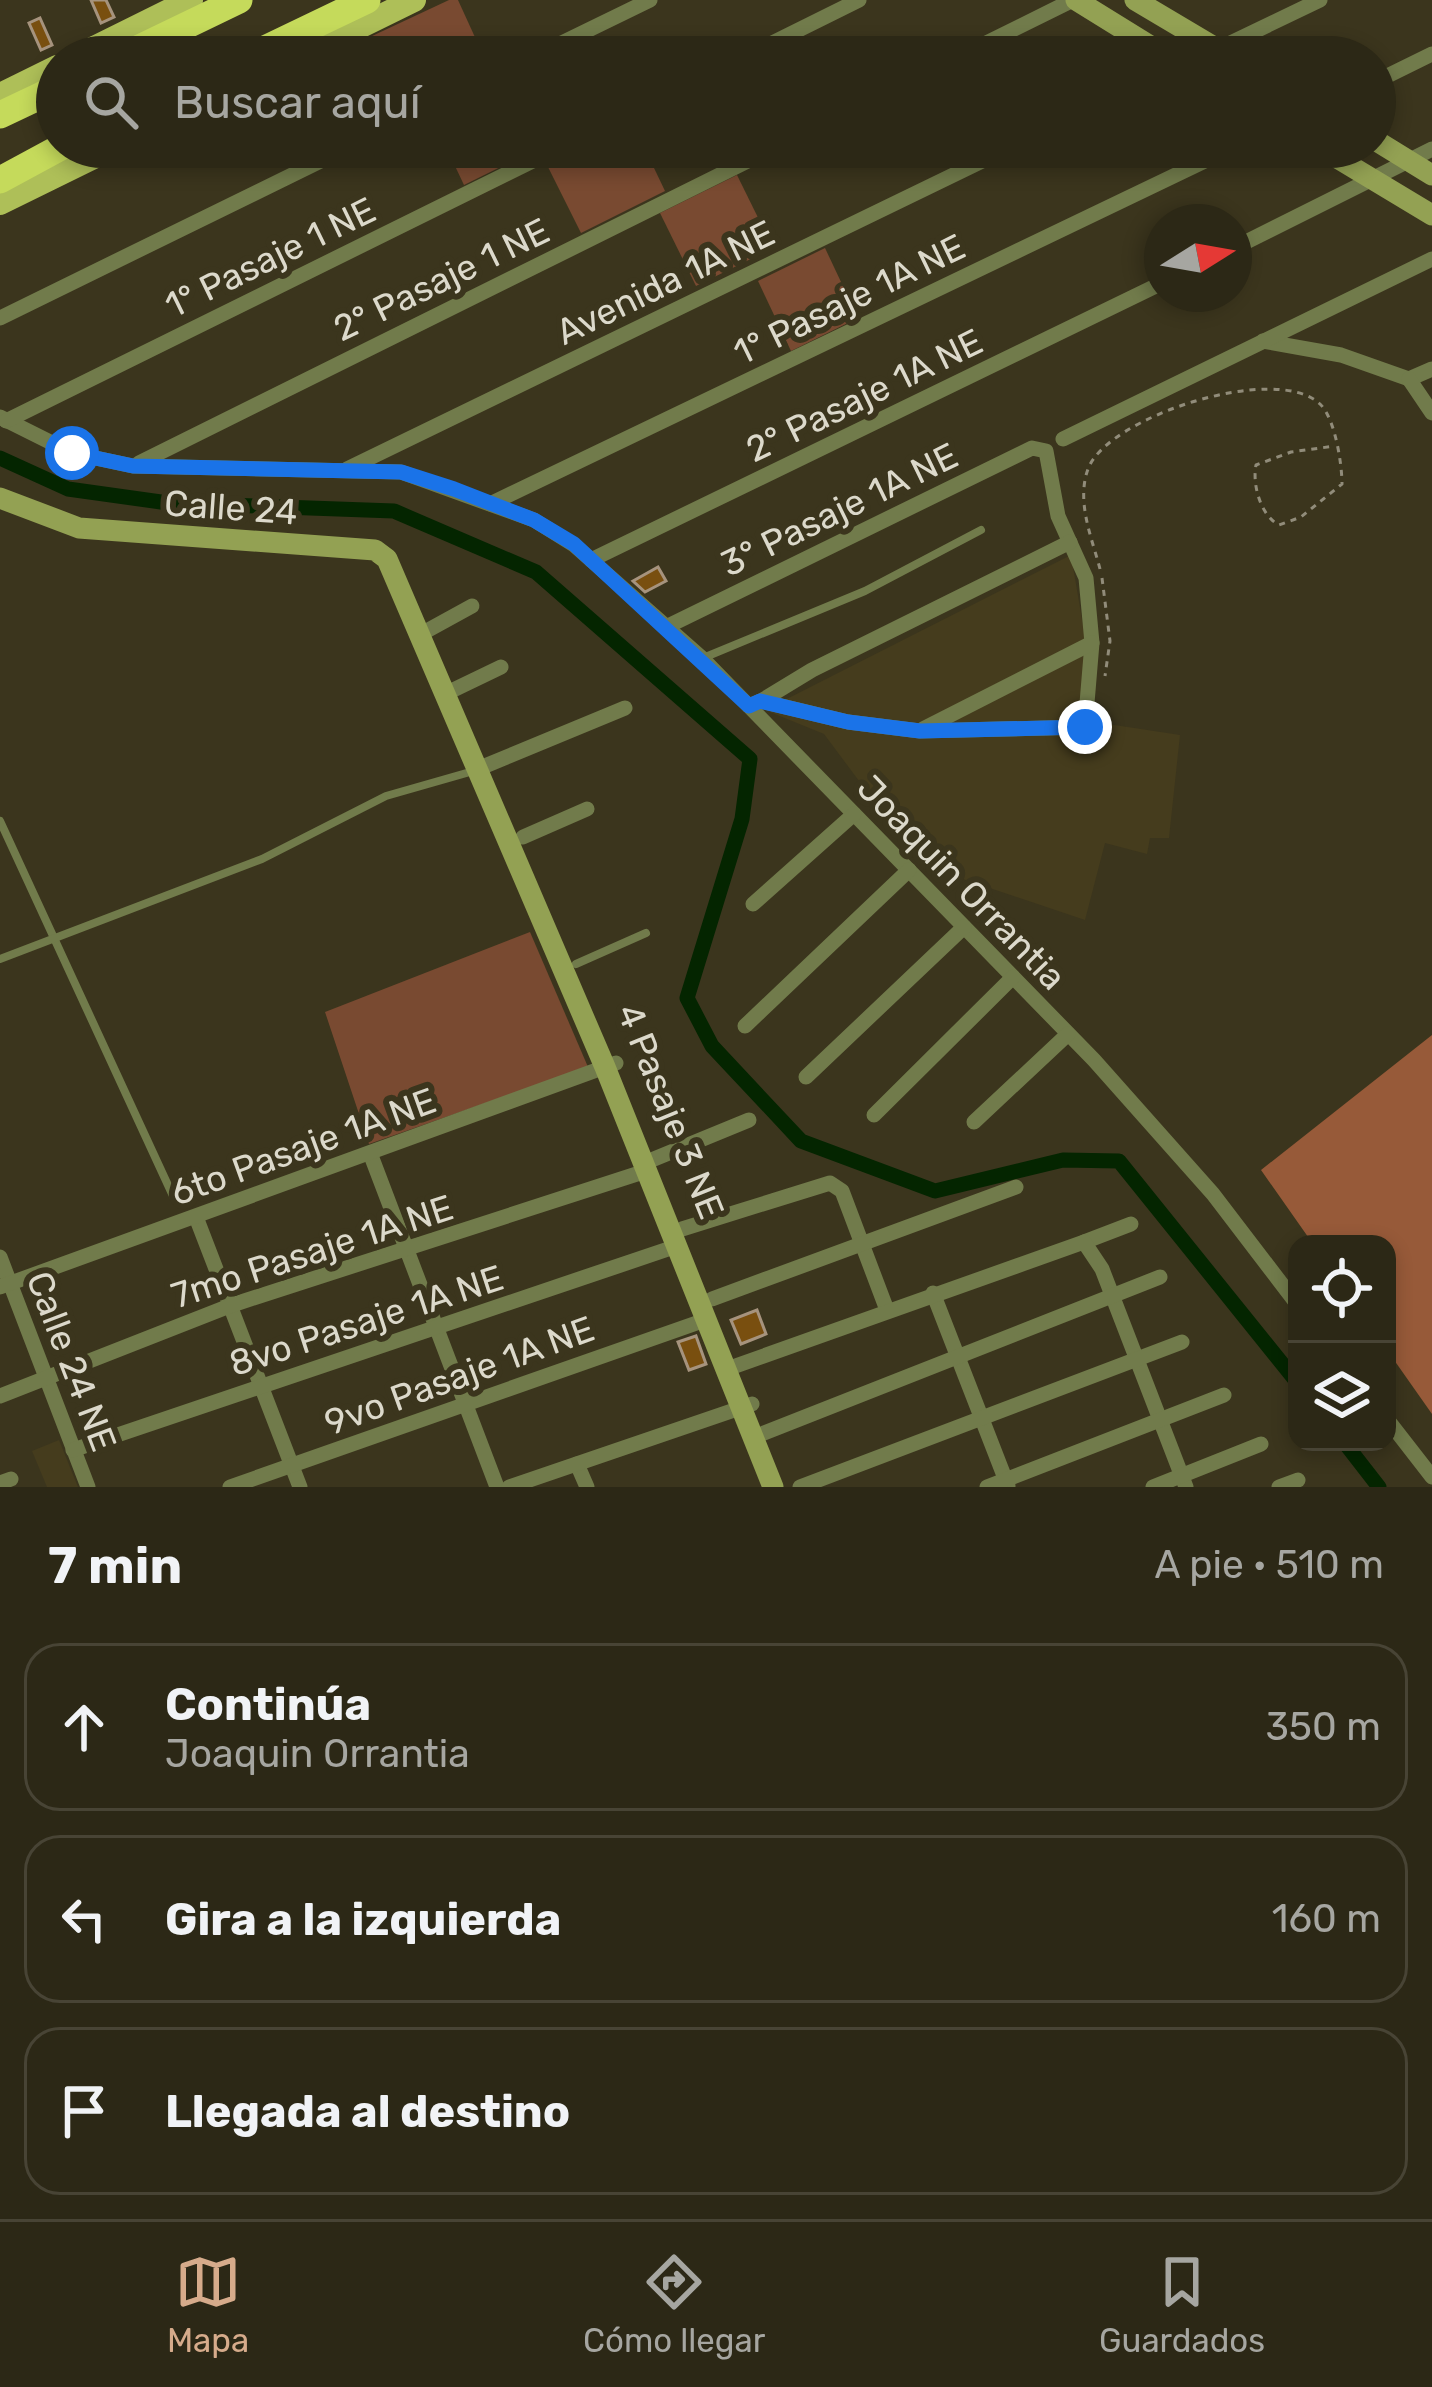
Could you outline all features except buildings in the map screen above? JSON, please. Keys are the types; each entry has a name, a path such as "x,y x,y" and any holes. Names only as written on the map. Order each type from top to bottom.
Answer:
{"highway":[{"path":"164,36 239,0"},
{"path":"292,36 367,0"},
{"path":"0,116 36,98"},
{"path":"0,180 36,161"}],"main road":[{"path":"118,36 191,0"},
{"path":"341,36 414,0"},
{"path":"0,95 36,77"},
{"path":"0,203 71,168"}],"street":[{"path":"576,36 650,0"},
{"path":"787,36 860,0"},
{"path":"1001,36 1074,0 1133,36"},
{"path":"1135,0 1195,36"},
{"path":"1255,36 1320,0"},
{"path":"1396,72 1432,54"},
{"path":"1396,167 1432,148"},
{"path":"1396,153 1431,175"},
{"path":"0,318 306,168"},
{"name":"1° Pasaje 1 NE","path":"3,419 518,168"},
{"name":"2° Pasaje 1 NE","path":"133,466 734,168"},
{"name":"Avenida 1A NE","path":"344,470 968,168"},
{"name":"1° Pasaje 1A NE","path":"490,504 1190,168"},
{"path":"1354,168 1432,215"},
{"path":"1252,239 1395,168"},
{"path":"1406,200 1410,184 1431,175"},
{"path":"1063,439 1432,259"},
{"name":"2° Pasaje 1A NE","path":"591,560 1144,292"},
{"path":"1261,340 1341,355 1409,380 1432,413"},
{"path":"1409,380 1432,368"},
{"name":"Joaquin Orrantia","path":"3,419 72,453 133,466 401,472 534,520 591,560 755,703 854,814 1198,1176 1288,1292"},
{"name":"3° Pasaje 1A NE","path":"666,627 1040,447 1050,458 1058,516 1070,542"},
{"name":"Calle 24","path":"0,498 79,528 376,550 387,559"},
{"path":"1070,542 1087,578 1090,704 1085,727 1077,731 920,731 755,703 1070,542"},
{"name":"4 Pasaje 3 NE","path":"387,559 610,1065 710,1309 772,1486"},
{"path":"421,634 472,606"},
{"path":"920,731 1092,643"},
{"path":"447,693 501,667"},
{"path":"480,768 625,708"},
{"name":"4 Pasaje 3 NE","path":"480,768 523,837 576,964 610,1065"},
{"path":"523,837 587,808"},
{"path":"753,904 854,814"},
{"path":"745,1026 909,870"},
{"path":"806,1077 964,927"},
{"path":"874,1115 1013,977"},
{"path":"974,1122 1068,1034"},
{"name":"6to Pasaje 1A NE","path":"5,1285 610,1065"},
{"name":"7mo Pasaje 1A NE","path":"0,1396 44,1374 232,1305 409,1252 650,1165 749,1120"},
{"path":"370,1154 497,1487"},
{"name":"8vo Pasaje 1A NE","path":"73,1450 438,1330 830,1183 842,1191 865,1242"},
{"name":"9vo Pasaje 1A NE","path":"230,1487 710,1309 865,1242 1016,1187"},
{"path":"196,1217 300,1487"},
{"path":"732,1367 1131,1224"},
{"path":"865,1242 887,1310"},
{"path":"1084,1242 1094,1250 1184,1481"},
{"name":"Calle 24 NE","path":"0,1257 5,1285 88,1487"},
{"path":"764,1433 1160,1277"},
{"path":"933,1293 1007,1483"},
{"path":"800,1487 1182,1342"},
{"path":"987,1487 1225,1395"},
{"path":"509,1487 747,1406"},
{"name":"4 Pasaje 3 NE","path":"747,1406 764,1433 772,1486"},
{"path":"1396,1431 1432,1477"},
{"path":"1153,1487 1184,1481 1261,1444"},
{"path":"577,1464 587,1487"},
{"path":"1280,1487 1298,1480"}],"lane":[{"path":"702,658 865,591 981,530"},
{"path":"0,959 262,859 386,796 480,768"},
{"path":"0,821 173,1196"},
{"path":"576,964 646,933"}],"path":[{"path":"1090,704 1106,673 1110,640 1083,483 1100,448 1167,412 1239,391 1276,390 1321,404 1335,446 1342,473 1339,491 1290,524 1274,524 1253,478 1256,465 1291,452 1335,446"}],"shaded area":[{"path":"458,0 474,36 372,36"},
{"path":"456,168 498,168 464,185"},
{"path":"548,168 654,168 665,191 581,233"},
{"path":"737,175 773,248 696,286 660,213"},
{"path":"825,248 858,318 791,351 758,281"},
{"path":"1071,555 1085,637 1082,720 1180,735 1169,838 1150,838 1147,854 1105,843 1085,920 960,878 868,793 824,734 765,710"},
{"path":"530,932 588,1067 369,1144 325,1012"},
{"path":"1432,1035 1432,1414 1396,1363 1396,1235 1307,1235 1261,1170"},
{"path":"59,1440 78,1487 47,1487 32,1451"}],"waterway":[{"path":"0,458 68,489 168,503 394,511 536,572 750,759 742,819 687,998 712,1046 801,1141 935,1191 1063,1160 1119,1161 1288,1371"},
{"path":"1351,1451 1379,1487"}],"route":[{"path":"72,453 133,466 401,472 534,520 574,544 749,706 760,701 808,715 920,731 1077,731 1085,727"}]}
